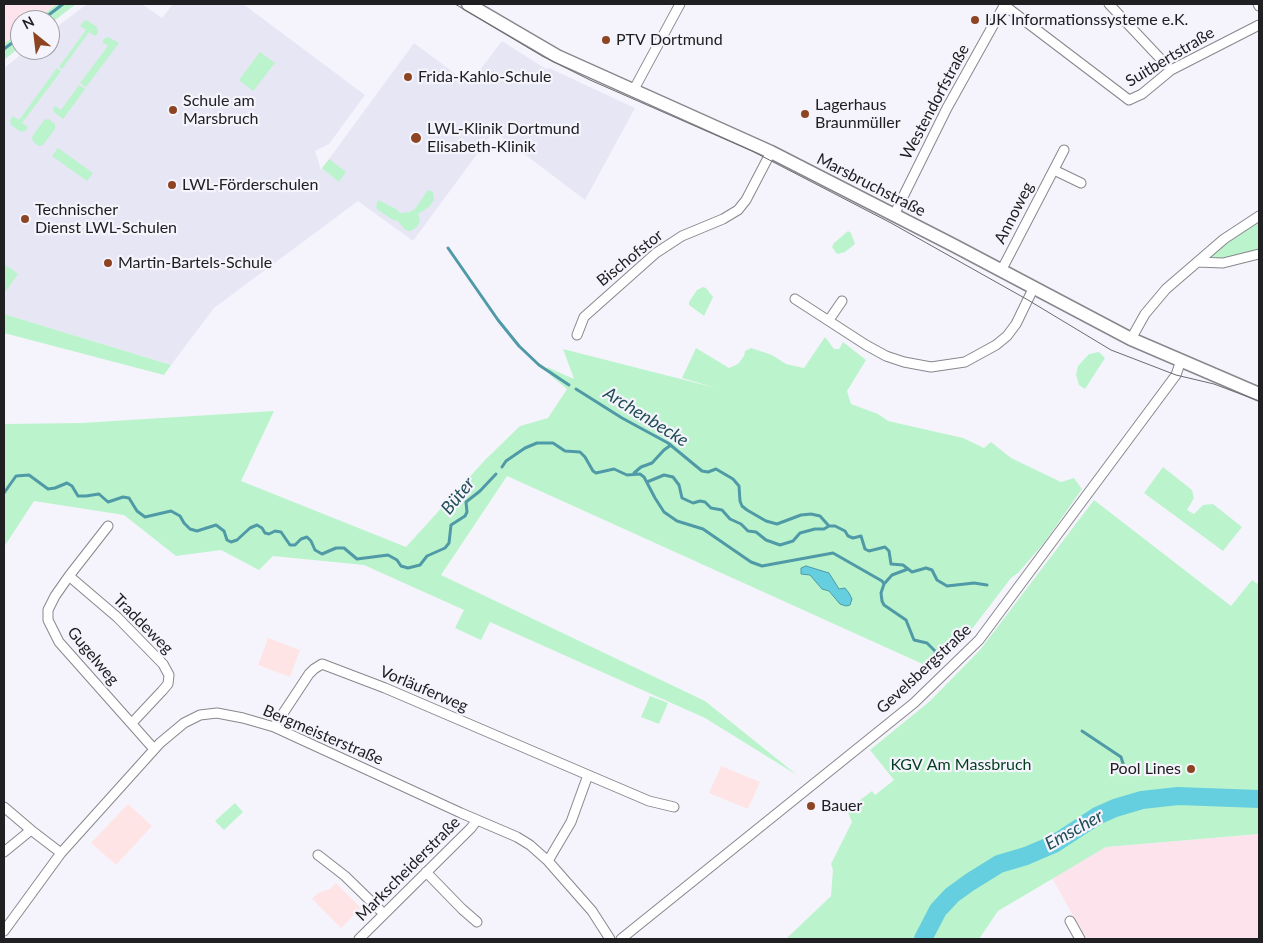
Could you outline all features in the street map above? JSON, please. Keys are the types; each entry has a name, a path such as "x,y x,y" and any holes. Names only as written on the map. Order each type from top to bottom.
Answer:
{"street":[{"name":"Marsbruchstraße","path":"468,4 557,56 771,152 1131,339 1259,394"},
{"path":"633,91 680,4"},
{"name":"Suitbertstraße","path":"1005,4 1129,100 1142,94 1171,70 1259,25"},
{"name":"Westendorfstraße","path":"894,215 947,108 1005,4"},
{"path":"1108,4 1171,70"},
{"name":"Annoweg","path":"1001,271 1064,150"},
{"name":"Bischofstor","path":"577,335 584,317 656,253 682,236 723,219 738,210 746,200 771,152"},
{"name":"Annoweg","path":"1054,170 1081,183"},
{"path":"1131,339 1145,314 1166,289 1224,239 1259,216"},
{"path":"1197,262 1223,263 1259,254"},
{"path":"795,299 886,356 931,367 965,362 996,345 1016,324 1034,287"},
{"path":"829,320 842,301"},
{"name":"Gevelsbergstraße","path":"621,939 914,703 980,640 1176,375 1181,360"},
{"name":"Gugelweg","path":"108,526 69,576 48,610 48,620 59,642 154,749"},
{"name":"Traddeweg","path":"69,576 117,617 163,664 169,675 168,684 132,723"},
{"name":"Vorläuferweg","path":"274,727 309,674 322,664 385,688 649,801 674,807"},
{"name":"Bergmeisterstraße","path":"4,931 61,853 154,749 177,728 200,715 217,713 274,727 476,820 518,837 548,861 592,911 610,939"},
{"path":"548,861 571,822 588,775"},
{"path":"4,807 61,853"},
{"name":"Markscheiderstraße","path":"360,939 471,828 476,820"},
{"path":"4,852 31,830"},
{"path":"318,856 345,876 384,914"},
{"path":"426,872 477,922"},
{"path":"1070,921 1080,939"}],"shaded area":[{"path":"4,4 57,4 49,10 10,10 10,40 4,44"},
{"name":"LWL-Förderschulen","path":"87,4 142,4 162,18 173,4 243,4 365,95 329,144 315,151 321,170 414,43 469,84 502,41 546,69 549,68 635,108 585,200 494,131 413,241 358,201 214,308 171,365 4,314 4,68 14,60 60,60 60,24"},
{"path":"268,638 300,650 290,677 258,665"},
{"path":"721,766 760,782 748,809 709,793"},
{"path":"128,804 152,826 116,865 91,843"},
{"path":"1259,834 1259,939 1086,939 1052,878 1106,847"},
{"path":"336,883 361,908 341,928 312,899 318,893 330,889"}],"green space":[{"path":"57,4 76,4 60,16 60,10 49,10"},
{"path":"85,20 97,27 98,33 95,36 89,32 62,69 59,67 86,30 80,26"},
{"path":"108,37 119,43 86,87 80,83 108,46 102,42"},
{"path":"10,40 10,55 4,60 4,44"},
{"path":"260,52 275,63 253,91 239,80"},
{"path":"57,68 61,71 22,123 28,127 25,131 21,132 11,125 10,120 13,116 19,120"},
{"path":"79,85 85,89 63,119 54,112 53,108 55,106 61,110"},
{"path":"48,119 55,124 55,129 43,145 39,146 33,142 32,137 44,120"},
{"path":"58,148 93,173 87,181 52,156"},
{"path":"329,159 346,172 339,182 322,168"},
{"path":"428,190 433,192 434,200 429,207 418,214 420,219 418,226 411,231 405,230 398,221 393,220 376,207 378,200 400,213 410,212 415,209"},
{"path":"1259,221 1259,251 1221,260 1212,260 1211,255 1214,252"},
{"path":"848,231 851,233 855,244 845,252 837,254 832,247"},
{"path":"4,264 18,274 6,291 4,289"},
{"path":"703,287 713,297 704,316 689,305 697,290"},
{"path":"4,314 171,365 164,375 4,333"},
{"path":"825,337 834,349 839,349 843,342 866,360 847,391 851,404 878,414 888,421 963,438 984,448 991,442 1011,458 1061,482 1074,478 1082,489 1044,543 1018,573 1011,578 972,629 927,666 507,476 441,575 705,701 797,775 705,718 490,622 481,640 455,628 464,610 364,565 273,556 259,570 221,550 176,556 124,515 34,501 4,547 4,424 81,423 274,411 241,481 406,547 485,460 520,426 548,418 567,389 550,375 547,367 574,379 563,349 716,388 682,378 696,348 729,368 738,364 745,351 751,348 772,355 786,364 804,368"},
{"path":"1099,352 1105,358 1085,389 1079,385 1076,375 1078,366 1089,354"},
{"path":"1163,467 1192,490 1194,498 1187,510 1194,514 1203,505 1213,504 1242,527 1223,551 1144,493"},
{"name":"KGV Am Massbruch","path":"1094,500 1231,606 1252,580 1259,585 1259,834 1106,847 998,911 979,939 786,939 831,896 833,870 831,864 852,822 847,810 872,791 875,795 894,780 870,750 930,701 980,650"},
{"path":"650,696 668,703 659,724 641,717"},
{"path":"235,803 243,812 224,830 215,821"}],"water":[{"path":"806,566 829,573 839,589 845,588 849,593 852,599 850,605 840,604 829,591 822,589 810,575 801,574 801,568"}],"waterway":[{"path":"55,10 63,4"},
{"path":"4,49 10,44"},
{"name":"Archenbecke","path":"448,248 498,320 519,346 539,365 569,385"},
{"name":"Archenbecke","path":"576,389 622,418 668,443 702,471 708,472 716,469 733,479 739,486 742,506 766,521 777,524 801,515 811,514 820,516 829,526 835,526 845,531 848,536 853,538 861,536 865,549 869,551 885,547 889,551 891,564 903,565 912,572 926,568 932,570 937,580 947,586 974,583 987,585"},
{"name":"Büter","path":"502,467 506,461 525,448 537,443 553,443 565,451 580,452 596,473 614,469 627,475 640,474 644,477 664,512 677,521 703,529 751,562 762,566 833,553 882,581 884,584 881,593 884,605 906,620 914,640 927,643 935,651 936,657"},
{"path":"634,473 641,467 652,463 671,445"},
{"name":"Büter","path":"4,493 16,476 29,475 48,489 67,483 72,486 78,496 99,494 108,502 123,497 129,498 137,511 145,517 171,511 180,516 190,529 197,531 216,525 224,531 227,540 231,542 237,540 250,528 257,525 265,533 281,532 290,545 295,545 301,539 307,537 315,550 322,554 336,548 344,548 357,559 388,555 397,560 401,566 408,568 420,565 427,556 445,548 449,543 451,525 465,516 467,512 466,502 480,491 496,474"},
{"path":"647,482 664,475 673,477 679,485 682,498 693,503 705,502 711,508 722,510 730,519 741,524 748,531 756,532 766,540 780,545 793,541 800,533 824,529 829,526"},
{"path":"884,584 892,575 908,569"},
{"name":"Büter","path":"1082,731 1121,757 1125,770"},
{"name":"Büter","path":"1134,796 1135,802"},
{"name":"Emscher","path":"923,939 938,910 952,895 970,882 999,864 1026,856 1054,844 1097,816 1115,808 1142,800 1178,796 1259,799"}],"tram line":[{"path":"455,4 542,56 590,80 752,151 891,223 1028,300 1111,350 1176,375 1214,384 1259,401"}],"place":[{"name":"IJK Informationssysteme e.K.","path":"975,20"},
{"name":"PTV Dortmund","path":"606,40"},
{"name":"Frida-Kahlo-Schule","path":"408,77"},
{"name":"Schule am Marsbruch","path":"173,110"},
{"name":"Lagerhaus Braunmüller","path":"805,114"},
{"name":"LWL-Klinik Dortmund Elisabeth-Klinik","path":"416,138"},
{"name":"LWL-Förderschulen","path":"172,185"},
{"name":"Technischer Dienst LWL-Schulen","path":"25,219"},
{"name":"Martin-Bartels-Schule","path":"108,263"},
{"name":"Pool Lines","path":"1191,769"},
{"name":"Bauer","path":"811,806"}]}
